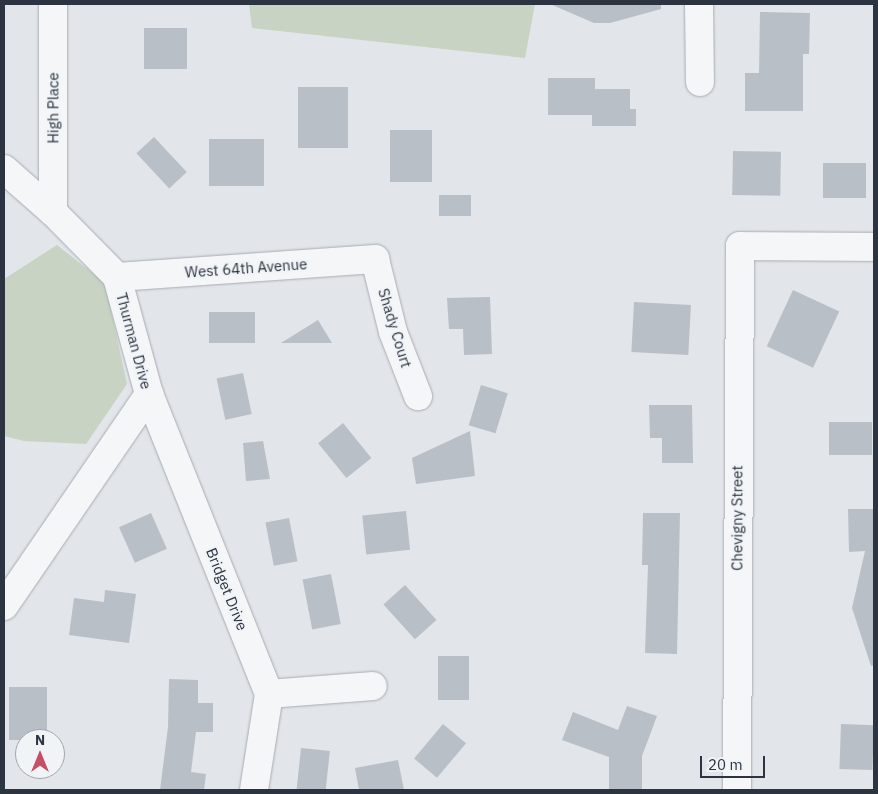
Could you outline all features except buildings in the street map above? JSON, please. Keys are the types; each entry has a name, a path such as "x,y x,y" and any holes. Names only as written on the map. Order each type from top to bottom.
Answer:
{"street":[{"name":"High Place","path":"53,4 53,212"},
{"path":"698,4 700,82"},
{"name":"Thurman Drive","path":"4,169 53,212 117,278 149,394 4,606"},
{"name":"Chevigny Street","path":"737,790 740,246 874,247"},
{"name":"West 64th Avenue","path":"117,278 375,259"},
{"name":"Shady Court","path":"375,259 393,332 418,396"},
{"name":"Bridget Drive","path":"149,394 269,694"},
{"path":"254,790 269,694 372,686"}],"green space":[{"path":"249,4 535,4 525,58 252,28"},
{"path":"57,245 105,283 127,384 86,444 24,441 4,436 4,279"}]}
